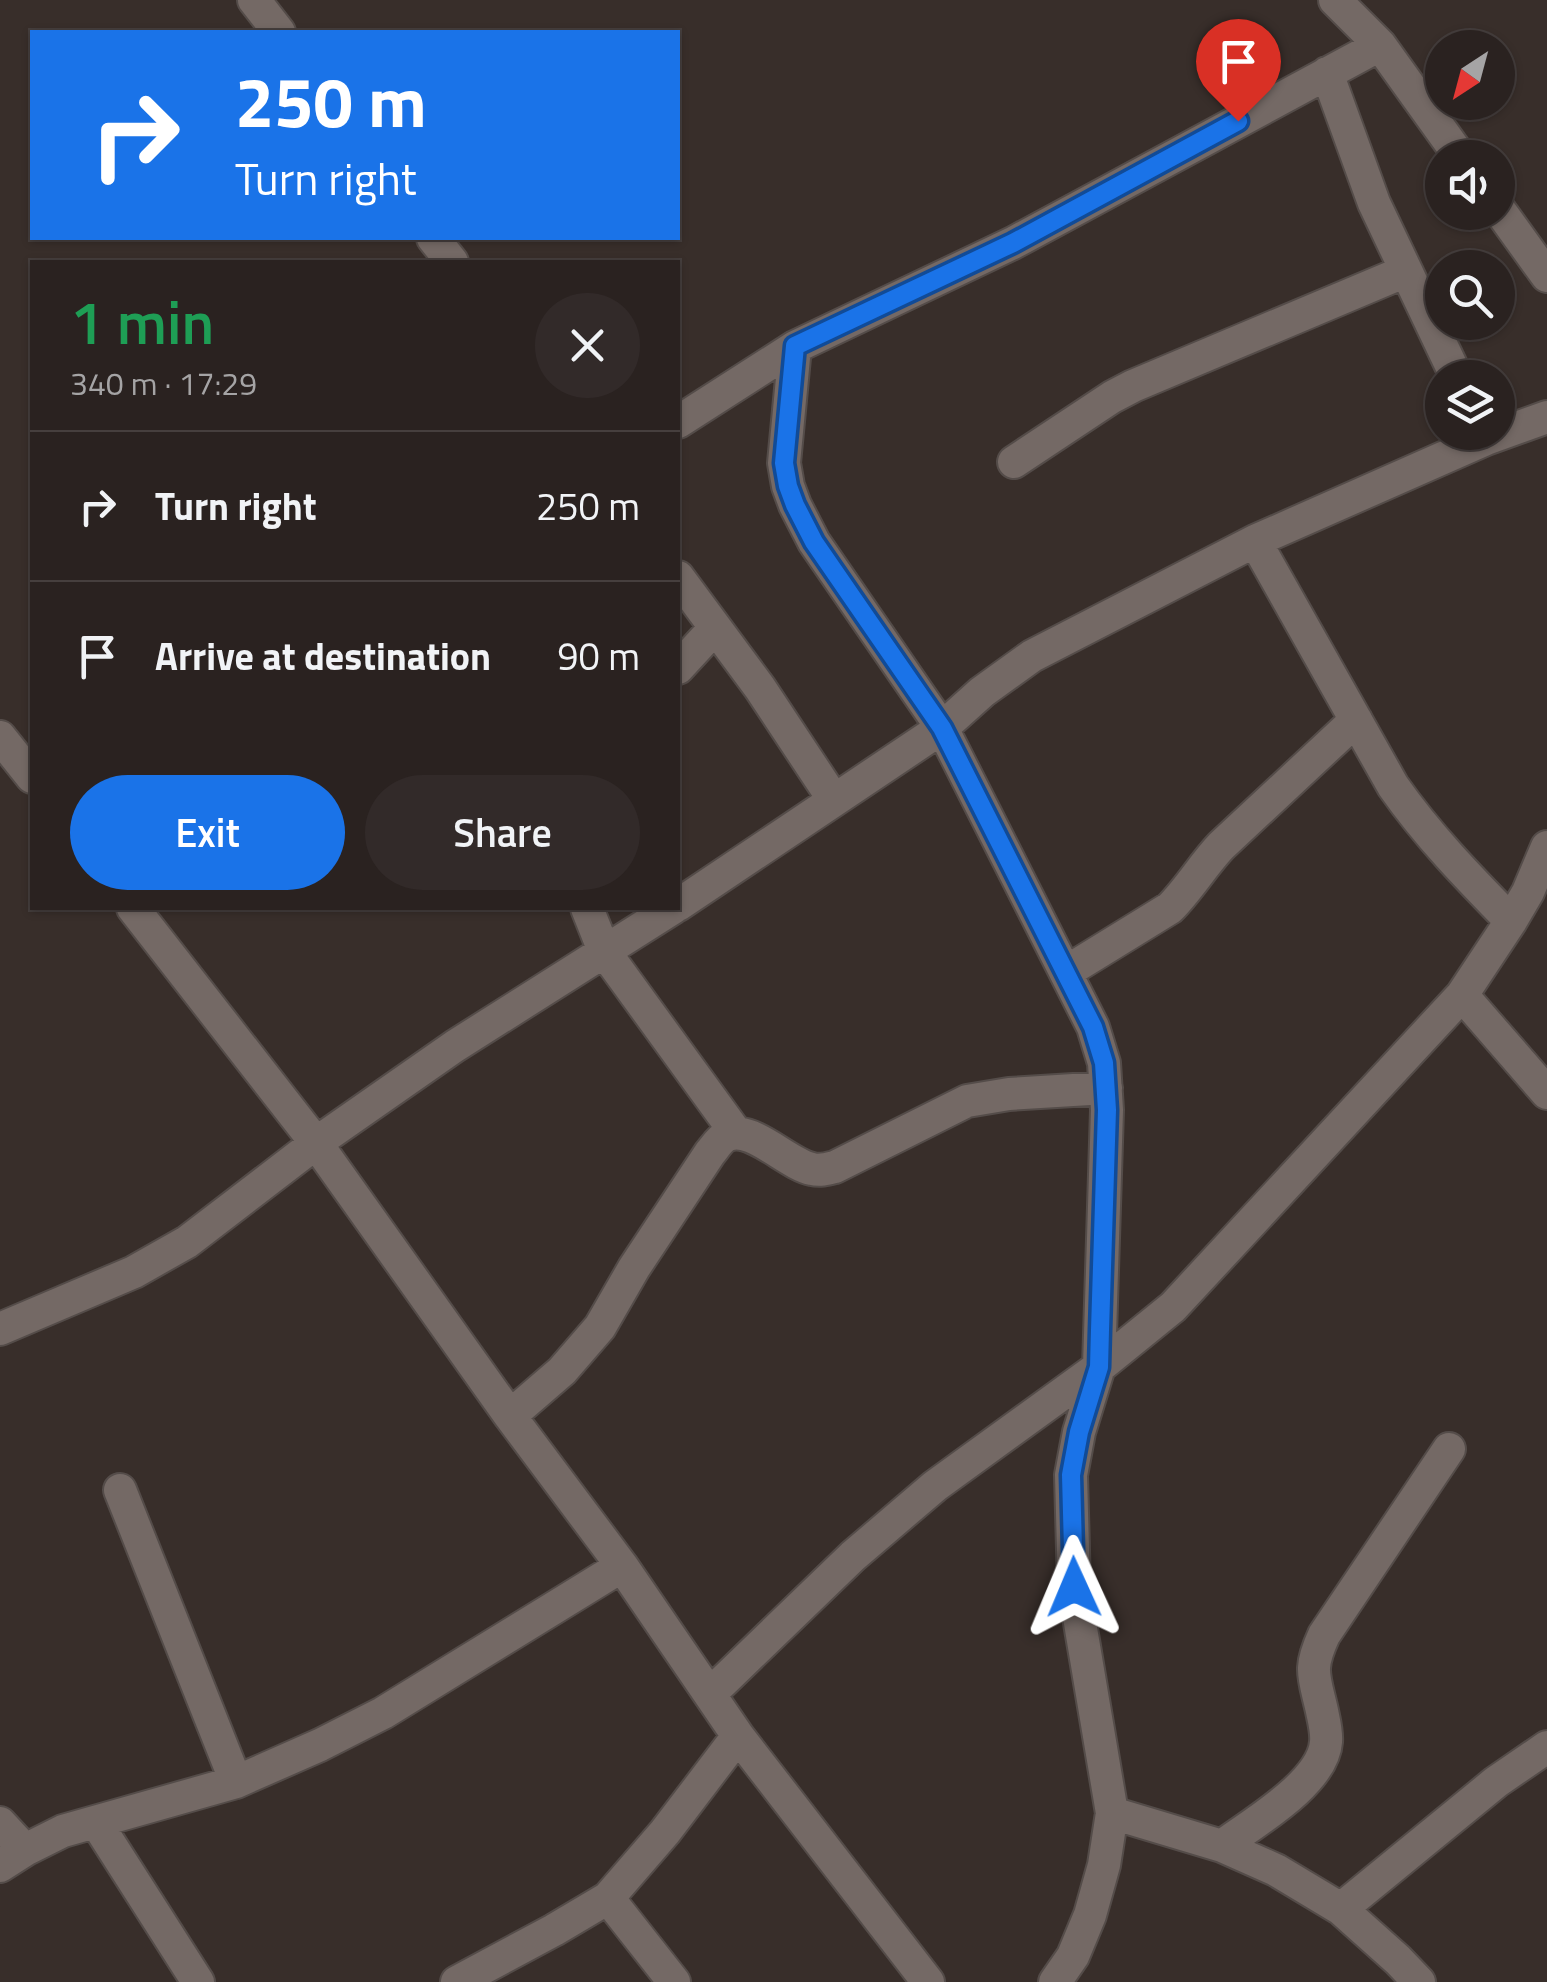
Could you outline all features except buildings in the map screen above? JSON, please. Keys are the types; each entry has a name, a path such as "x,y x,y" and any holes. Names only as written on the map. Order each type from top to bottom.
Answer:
{"street":[{"path":"254,0 276,30"},
{"path":"1335,0 1380,44 1448,140"},
{"path":"680,421 795,346 1013,243 1380,44"},
{"path":"1327,73 1374,204 1448,360"},
{"path":"1514,230 1547,276"},
{"path":"435,240 450,260"},
{"path":"1014,462 1133,386 1406,271"},
{"path":"795,346 784,463 795,505 814,542 942,728 1093,1027 1104,1063 1107,1110 1099,1367 1079,1432 1071,1475 1074,1587 1112,1813 1104,1865 1090,1915 1073,1956 1055,1982"},
{"path":"1515,427 1547,417"},
{"path":"680,903 942,728 982,692 1032,656 1255,540 1453,450"},
{"path":"1255,540 1415,818 1511,921"},
{"path":"680,580 760,688 834,800"},
{"path":"680,666 714,629"},
{"path":"1066,972 1170,908 1221,846 1356,720"},
{"path":"0,737 30,773"},
{"path":"710,1694 853,1556 936,1486 1099,1367 1174,1306 1462,995 1528,892 1547,846"},
{"path":"135,910 316,1143 622,1566 738,1736 928,1982"},
{"path":"588,910 604,950 736,1132"},
{"path":"0,1329 134,1272 187,1242 316,1143 455,1046 669,910"},
{"path":"1462,995 1547,1093"},
{"path":"510,1416 562,1372 600,1327 634,1268 724,1136 736,1132 752,1136 816,1171 836,1167 967,1101 1106,1088"},
{"path":"1222,1846 1304,1784 1322,1758 1326,1725 1312,1667 1315,1654 1449,1449"},
{"path":"120,1490 236,1782"},
{"path":"0,1823 12,1858 64,1831 236,1782 384,1712 622,1566"},
{"path":"457,1982 608,1898 665,1832 738,1736"},
{"path":"1341,1909 1496,1782 1547,1747"},
{"path":"1112,1813 1222,1846 1276,1870 1341,1909 1400,1975"},
{"path":"96,1822 198,1982"},
{"path":"608,1898 674,1982"}],"route":[{"path":"1074,1587 1071,1475 1079,1432 1099,1367 1107,1110 1104,1063 1093,1027 942,728 814,542 795,505 784,463 795,346 1013,243 1238,121"}]}
